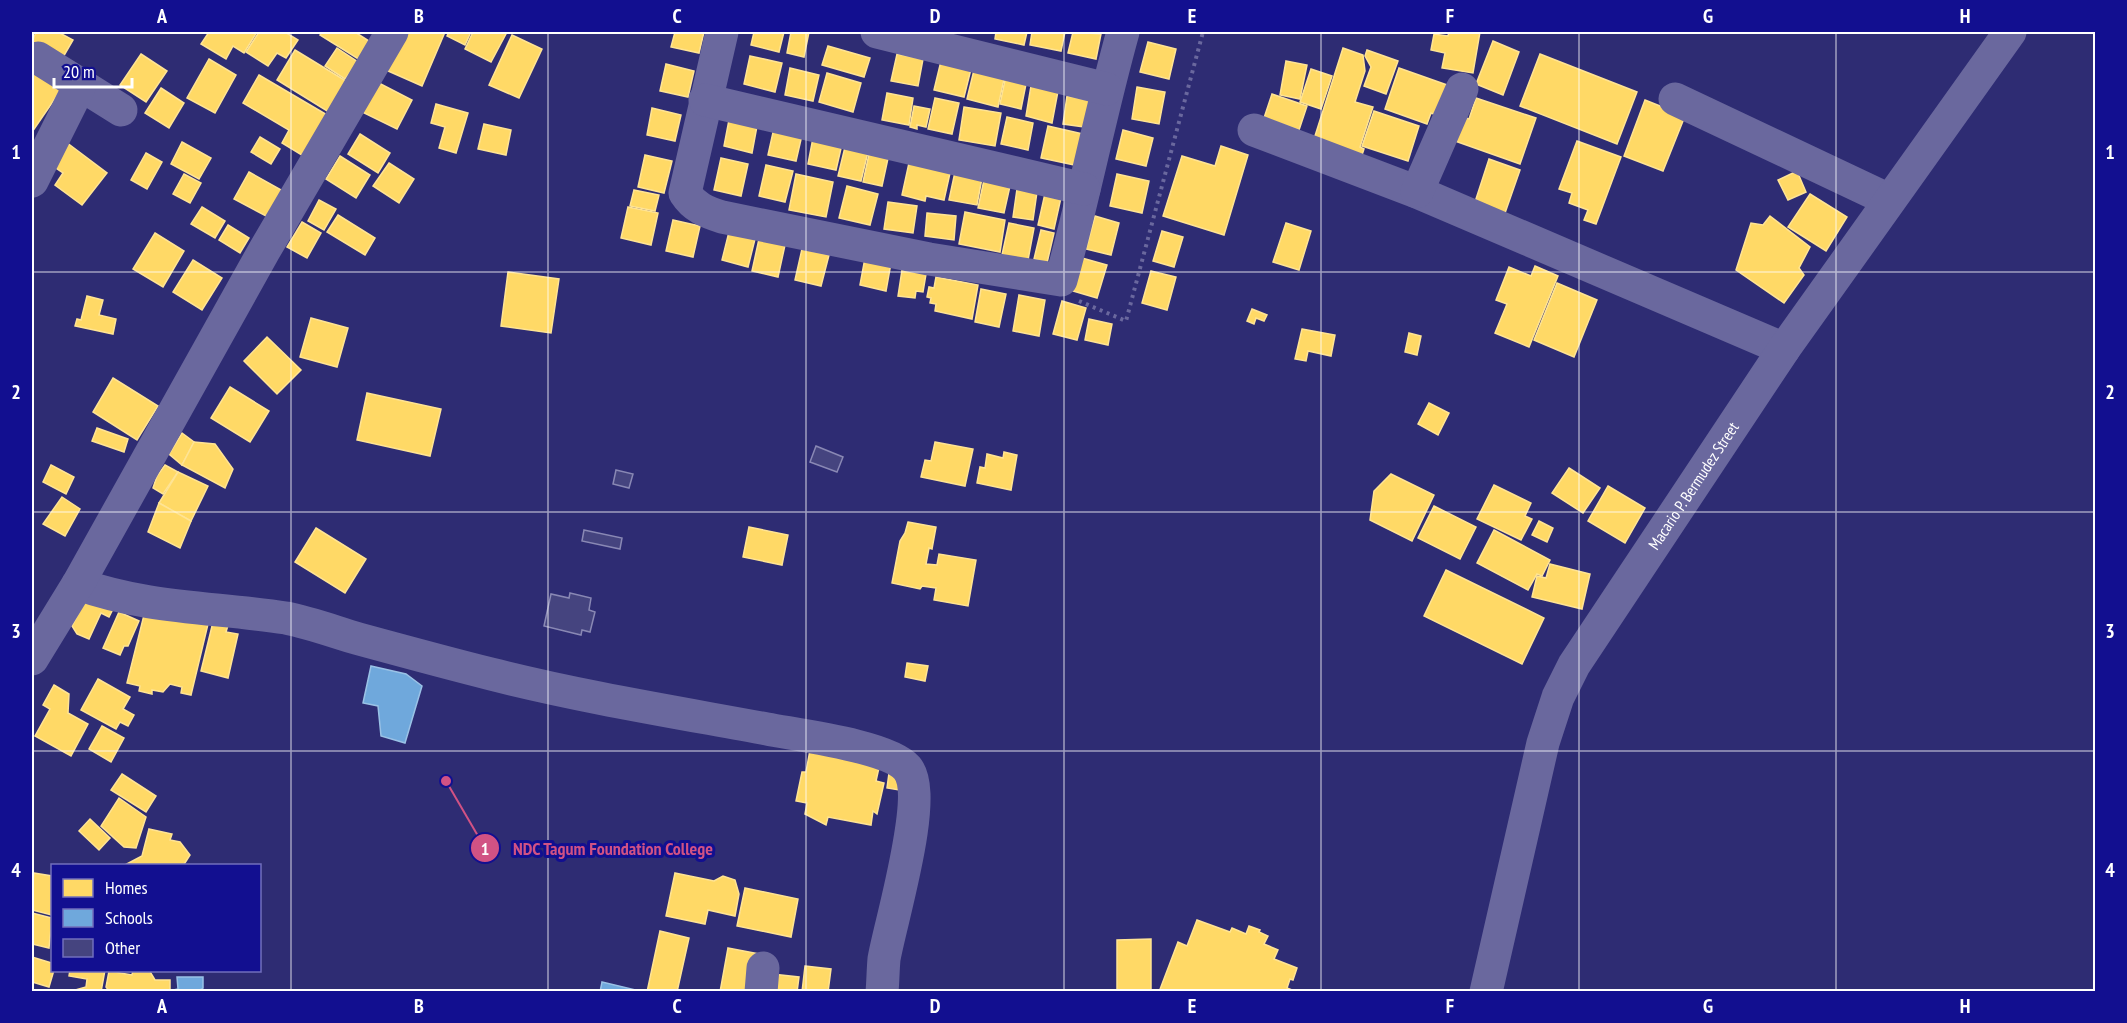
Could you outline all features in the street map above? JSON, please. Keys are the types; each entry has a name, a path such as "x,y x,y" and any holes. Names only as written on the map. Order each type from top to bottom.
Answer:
{"street":[{"path":"32,659 78,584 264,251 392,32"},
{"path":"722,32 685,193 691,202 704,211 722,217 929,259 1060,280 1123,32"},
{"path":"877,32 1107,89"},
{"name":"Macario P. Bermudez Street","path":"1486,992 1543,742 1565,680 1784,349 2010,32"},
{"path":"38,58 121,110"},
{"path":"32,181 80,85"},
{"path":"1418,192 1462,89"},
{"path":"1675,99 1889,200"},
{"path":"705,100 1084,189"},
{"path":"1254,130 1418,192 1784,349"},
{"path":"78,584 102,593 146,603 289,619 418,655 546,687 820,739 874,751 894,759 908,768 914,783 912,826 902,885 884,960 882,992"}],"path":[{"path":"1060,280 1073,298 1126,321 1203,32"}],"building: Homes":[{"path":"36,32 58,32 73,40 62,59 32,42"},
{"path":"209,32 257,32 244,53 233,46 226,59 201,44"},
{"path":"259,32 285,32 298,40 286,58 277,53 268,66 246,52"},
{"path":"322,32 355,32 372,43 360,60 320,35"},
{"path":"403,32 445,32 422,86 386,70"},
{"path":"449,32 471,32 465,45 447,36"},
{"path":"473,32 507,32 491,62 465,49"},
{"path":"675,32 704,32 699,53 671,47"},
{"path":"754,32 784,32 779,52 751,45"},
{"path":"791,32 809,32 804,57 787,53"},
{"path":"996,32 1027,32 1024,45 995,39"},
{"path":"1032,32 1065,32 1061,51 1030,45"},
{"path":"1073,32 1101,34 1096,59 1068,53"},
{"path":"1449,32 1480,32 1473,73 1442,68 1445,53 1431,50 1434,34 1448,36"},
{"path":"512,35 542,49 519,98 489,85"},
{"path":"1493,41 1519,52 1503,95 1476,84"},
{"path":"1148,42 1176,49 1169,79 1140,72"},
{"path":"828,46 870,58 864,77 822,65"},
{"path":"337,48 358,62 345,79 325,66"},
{"path":"1343,48 1363,55 1365,71 1355,102 1373,107 1360,147 1364,149 1362,155 1314,139"},
{"path":"295,50 351,84 332,114 277,80"},
{"path":"1367,50 1398,61 1386,94 1364,86 1371,67 1365,56"},
{"path":"141,54 167,71 146,102 120,85"},
{"path":"897,54 923,59 918,86 891,81"},
{"path":"1540,54 1637,92 1617,144 1520,106"},
{"path":"750,56 782,63 775,92 744,84"},
{"path":"209,59 236,75 215,113 187,98"},
{"path":"941,61 971,69 964,97 934,90"},
{"path":"1286,61 1307,65 1300,99 1280,95"},
{"path":"666,64 694,71 688,97 660,91"},
{"path":"32,65 63,87 32,132"},
{"path":"790,68 819,75 813,101 785,95"},
{"path":"1399,68 1450,86 1439,116 1431,113 1427,124 1385,109"},
{"path":"1311,69 1332,76 1321,109 1300,102"},
{"path":"974,70 1004,79 998,107 967,99"},
{"path":"827,73 861,83 853,112 819,102"},
{"path":"259,75 329,116 305,157 282,143 289,130 243,103"},
{"path":"373,80 412,100 397,129 358,110"},
{"path":"1005,80 1026,84 1021,109 1000,104"},
{"path":"1031,86 1058,91 1052,123 1026,116"},
{"path":"1137,87 1165,92 1159,124 1132,119"},
{"path":"161,88 184,103 169,128 145,113"},
{"path":"887,93 913,98 909,125 882,120"},
{"path":"1272,94 1307,106 1299,130 1264,118"},
{"path":"1067,96 1096,101 1091,128 1063,124"},
{"path":"935,98 959,103 952,134 928,129"},
{"path":"1476,98 1536,118 1520,164 1455,141 1463,117 1469,119"},
{"path":"1645,100 1685,116 1663,171 1624,156"},
{"path":"436,104 468,113 456,153 439,148 445,127 431,123"},
{"path":"914,106 930,109 926,127 917,125 917,129 910,127"},
{"path":"964,107 1001,113 995,146 959,140"},
{"path":"652,108 681,115 675,141 647,135"},
{"path":"1374,111 1419,126 1408,161 1362,146"},
{"path":"1007,117 1033,123 1028,150 1001,144"},
{"path":"729,120 757,126 752,153 724,146"},
{"path":"484,124 511,130 506,155 478,149"},
{"path":"1048,126 1092,136 1084,167 1041,158"},
{"path":"774,128 802,135 796,161 768,155"},
{"path":"1123,130 1153,138 1146,166 1116,159"},
{"path":"360,134 390,153 378,173 348,154"},
{"path":"260,137 280,149 271,164 251,152"},
{"path":"813,138 842,144 836,170 808,164"},
{"path":"1577,141 1621,157 1596,224 1584,220 1588,210 1569,203 1572,193 1559,189"},
{"path":"66,142 107,173 82,205 55,185 63,173 50,164"},
{"path":"182,142 211,158 199,179 171,164"},
{"path":"846,143 869,148 861,181 838,176"},
{"path":"871,145 890,149 882,186 863,182"},
{"path":"1221,146 1248,155 1224,235 1163,216 1182,156 1215,166"},
{"path":"146,153 162,162 147,189 131,180"},
{"path":"645,155 672,161 664,193 638,187"},
{"path":"340,156 370,175 356,198 326,179"},
{"path":"721,158 748,164 741,196 714,190"},
{"path":"1489,159 1520,170 1505,213 1475,202"},
{"path":"389,163 414,179 399,203 373,186"},
{"path":"909,163 950,173 944,200 926,196 925,201 902,195"},
{"path":"766,165 793,171 785,202 759,196"},
{"path":"1797,171 1806,192 1788,200 1778,180"},
{"path":"249,172 283,191 268,217 234,199"},
{"path":"955,172 982,178 977,205 949,200"},
{"path":"184,174 201,183 190,203 173,194"},
{"path":"796,174 833,182 826,217 789,210"},
{"path":"1117,174 1149,181 1142,213 1110,206"},
{"path":"984,180 1010,186 1004,213 978,208"},
{"path":"847,186 878,194 870,225 839,218"},
{"path":"1017,189 1037,192 1033,220 1013,217"},
{"path":"1046,189 1062,193 1054,229 1038,225"},
{"path":"634,190 659,195 655,211 630,206"},
{"path":"1810,194 1847,217 1826,251 1788,227"},
{"path":"319,200 336,209 324,230 308,221"},
{"path":"888,202 917,206 913,233 884,229"},
{"path":"202,207 225,221 215,238 191,224"},
{"path":"628,207 658,213 651,245 621,238"},
{"path":"965,212 1005,220 1000,252 959,244"},
{"path":"927,213 956,216 954,240 925,236"},
{"path":"338,215 375,238 365,255 327,232"},
{"path":"1095,216 1119,223 1111,255 1086,249"},
{"path":"1770,216 1810,247 1799,268 1804,275 1784,303 1736,270 1751,223 1763,225"},
{"path":"673,220 700,226 693,257 666,251"},
{"path":"302,222 321,233 307,258 287,247"},
{"path":"1009,223 1034,228 1028,260 1002,255"},
{"path":"1286,223 1311,231 1299,270 1273,262"},
{"path":"228,225 249,238 240,253 219,240"},
{"path":"730,228 756,235 748,267 722,260"},
{"path":"1041,230 1054,233 1047,263 1034,259"},
{"path":"1162,231 1183,237 1174,267 1153,261"},
{"path":"155,233 184,251 163,287 133,269"},
{"path":"759,239 785,245 778,277 752,271"},
{"path":"802,249 829,255 821,286 795,280"},
{"path":"865,258 891,263 886,291 860,285"},
{"path":"1082,258 1107,265 1097,298 1073,291"},
{"path":"193,260 222,278 202,310 173,292"},
{"path":"1535,266 1558,276 1529,347 1495,333 1507,304 1496,300 1509,267 1531,276"},
{"path":"902,270 926,274 923,292 916,291 915,298 898,296"},
{"path":"1151,271 1176,277 1167,310 1142,303"},
{"path":"508,272 559,279 551,333 501,326"},
{"path":"936,277 978,285 972,319 935,311 936,304 930,303 931,298 927,297 929,287 934,288"},
{"path":"1557,283 1597,300 1574,357 1534,340"},
{"path":"981,289 1006,294 999,327 975,322"},
{"path":"1019,295 1045,300 1039,336 1013,331"},
{"path":"87,296 103,300 99,315 116,319 113,334 75,326 77,319 81,320"},
{"path":"1062,301 1086,308 1077,340 1053,334"},
{"path":"1252,309 1267,315 1264,321 1256,318 1254,324 1247,321"},
{"path":"311,318 348,328 337,367 300,357"},
{"path":"1089,319 1112,324 1108,345 1085,340"},
{"path":"1302,329 1335,335 1331,356 1308,351 1306,361 1295,359"},
{"path":"1409,333 1421,336 1417,355 1405,352"},
{"path":"267,337 301,370 277,394 244,361"},
{"path":"113,378 158,406 137,440 93,412"},
{"path":"230,387 269,411 250,442 211,418"},
{"path":"367,393 441,409 430,456 357,440"},
{"path":"1429,403 1449,413 1438,435 1418,424"},
{"path":"97,428 128,439 124,452 92,441"},
{"path":"182,433 194,442 182,465 169,454"},
{"path":"194,442 215,444 233,469 225,488 182,465"},
{"path":"935,442 973,449 965,486 921,477 925,460 931,461"},
{"path":"1004,452 1017,455 1011,490 977,483 980,467 985,468 987,454 1003,458"},
{"path":"51,465 74,477 66,494 43,482"},
{"path":"165,465 178,472 163,494 153,488 157,476"},
{"path":"1569,468 1600,488 1583,513 1552,493"},
{"path":"178,472 208,486 191,521 159,503"},
{"path":"1391,474 1434,495 1412,541 1370,520 1374,491"},
{"path":"1494,485 1531,503 1525,516 1532,519 1521,540 1477,519"},
{"path":"1608,486 1645,508 1625,543 1588,521"},
{"path":"62,497 80,509 65,536 43,524"},
{"path":"159,503 191,521 180,548 148,532"},
{"path":"1434,506 1476,527 1460,559 1418,538"},
{"path":"1539,521 1553,528 1547,542 1532,535"},
{"path":"908,522 936,527 932,549 929,548 926,564 937,565 939,554 976,560 968,606 934,600 936,588 922,586 920,589 892,583 900,541"},
{"path":"749,527 788,535 782,565 743,557"},
{"path":"316,528 366,559 345,593 295,562"},
{"path":"1494,530 1550,560 1542,576 1537,574 1528,590 1477,563"},
{"path":"1550,564 1590,574 1582,609 1532,597 1537,576 1546,578"},
{"path":"1446,570 1544,618 1522,664 1424,616"},
{"path":"85,601 113,609 109,617 101,613 89,639 77,634 72,626"},
{"path":"145,611 209,620 191,695 181,693 182,687 170,684 163,692 152,690 152,694 139,691 140,686 127,683"},
{"path":"119,612 139,621 128,646 124,646 120,655 103,648"},
{"path":"214,618 229,622 226,632 238,634 228,678 201,671"},
{"path":"907,663 928,666 925,681 905,677"},
{"path":"98,679 130,697 123,709 134,715 128,726 120,722 116,729 81,710"},
{"path":"54,685 69,694 68,713 88,724 71,756 35,736 50,709 43,705"},
{"path":"102,726 124,738 111,762 89,749"},
{"path":"810,750 880,763 876,781 884,783 877,814 873,811 871,825 828,817 826,825 805,814 807,803 796,801 802,772 806,772"},
{"path":"889,773 901,775 899,790 887,788"},
{"path":"122,774 156,796 146,812 111,790"},
{"path":"119,798 146,817 136,848 124,847 101,826"},
{"path":"90,819 110,838 99,850 79,831"},
{"path":"149,829 172,834 170,840 180,842 190,855 184,864 127,864 142,856"},
{"path":"34,873 51,876 51,915 32,910"},
{"path":"675,873 714,881 723,876 735,880 739,894 735,916 708,910 705,924 666,916"},
{"path":"745,888 798,899 791,937 737,926"},
{"path":"32,913 51,918 49,948 32,944"},
{"path":"1197,920 1230,932 1232,928 1246,934 1249,926 1260,930 1259,932 1268,936 1264,944 1278,950 1274,959 1297,968 1287,988 1297,992 1159,992 1178,942 1187,946"},
{"path":"660,931 689,938 677,992 647,992"},
{"path":"1151,939 1151,992 1117,992 1117,940"},
{"path":"728,948 760,954 753,992 720,992"},
{"path":"32,957 51,963 51,972 53,972 49,987 32,982"},
{"path":"805,966 831,969 828,992 802,992"},
{"path":"70,972 105,972 101,992 75,992 75,990 86,987 87,979 69,976"},
{"path":"109,972 132,975 133,972 150,972 155,980 170,980 170,992 110,992 106,987"},
{"path":"772,974 799,977 797,992 770,992"}],"building: Schools":[{"path":"371,666 406,674 422,686 405,743 381,736 378,706 363,703"},
{"path":"177,977 203,977 203,988 197,992 173,992 178,989"},
{"path":"602,982 640,991 640,992 600,992"}],"building: Other":[{"path":"816,446 843,457 837,472 810,462"},
{"path":"616,470 633,474 629,488 613,484"},
{"path":"584,530 622,538 620,549 582,541"},
{"path":"570,593 591,598 589,610 595,612 590,632 582,630 581,635 544,626 551,594 569,598"}],"place":[{"name":"NDC Tagum Foundation College","path":"446,781"}]}
